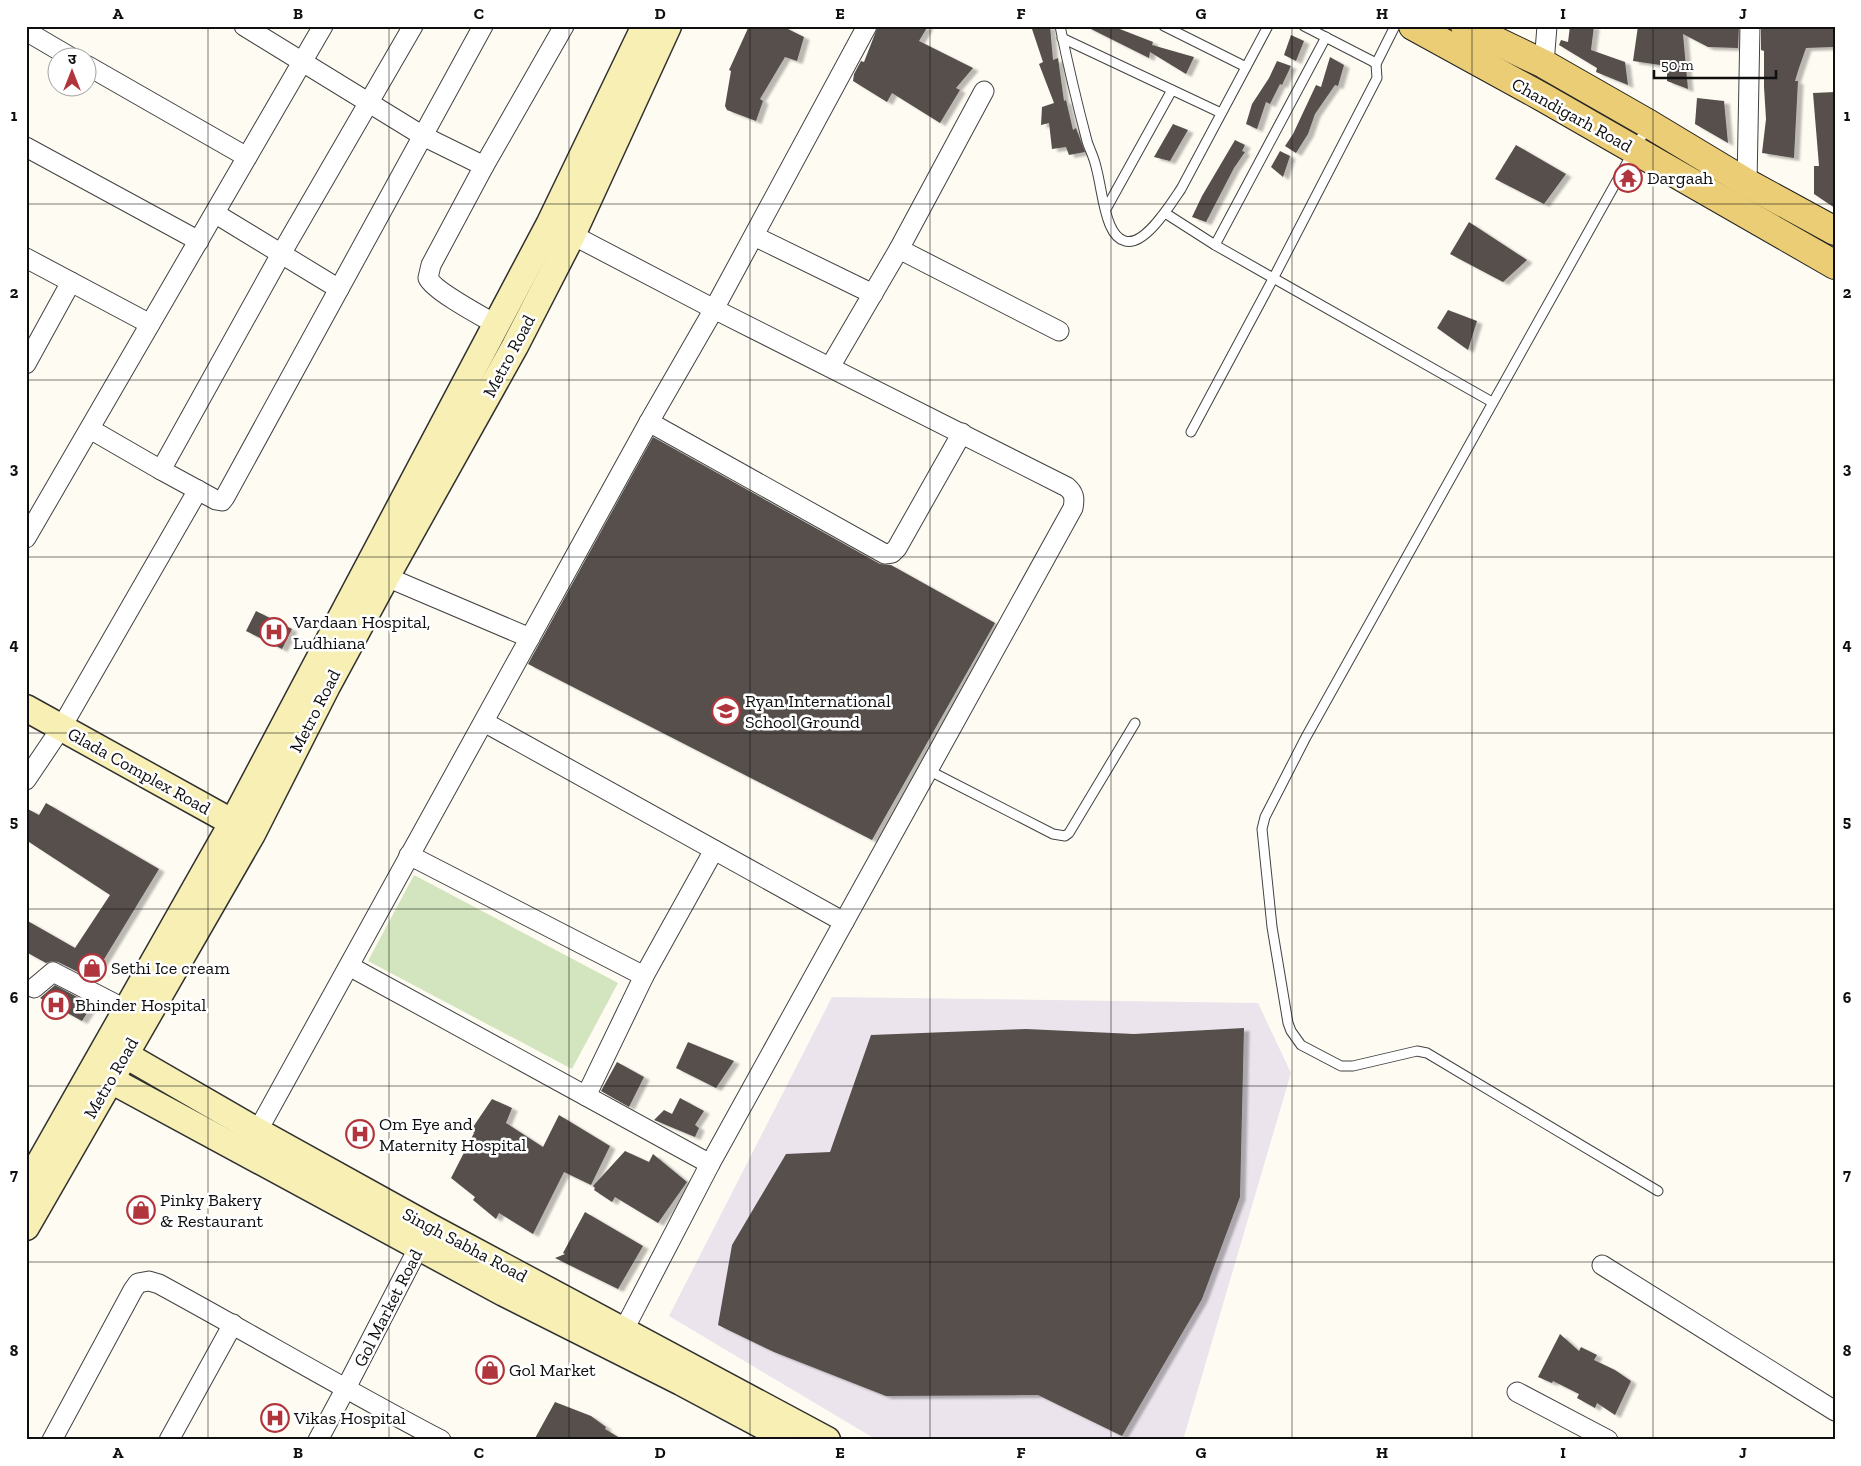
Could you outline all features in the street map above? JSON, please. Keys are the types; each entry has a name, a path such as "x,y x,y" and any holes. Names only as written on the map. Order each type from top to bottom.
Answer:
{"main road":[{"name":"Chandigarh Road","path":"1413,26 1835,265"},
{"name":"Chandigarh Road","path":"1465,26 1544,64 1747,183 1835,231"}],"street":[{"path":"244,26 423,136 484,166"},
{"path":"26,538 216,214 323,26"},
{"path":"161,470 281,254 413,26"},
{"path":"90,429 216,500 222,501 483,26"},
{"path":"497,325 448,296 431,284 428,278 431,265 484,166 564,26"},
{"name":"Metro Road","path":"376,573 515,346 645,26"},
{"name":"Metro Road","path":"116,1050 127,1010 242,828 376,573 497,325 561,229 668,26"},
{"path":"251,1142 649,422 714,309 867,26"},
{"path":"1544,64 1547,26"},
{"path":"1747,183 1750,26"},
{"path":"26,32 54,48"},
{"path":"98,72 247,157"},
{"path":"830,367 899,249 984,91"},
{"path":"26,147 199,241"},
{"path":"216,214 339,289"},
{"path":"561,229 714,309 1067,487 1072,491 1074,501 1073,508 710,1164 619,1339"},
{"path":"754,236 873,294"},
{"path":"899,249 1059,331"},
{"path":"26,258 150,324"},
{"path":"28,354 71,282"},
{"path":"649,422 885,554 892,553 897,548 962,433"},
{"path":"26,780 61,728 198,490"},
{"path":"376,573 530,638"},
{"name":"Glada Complex Road","path":"26,708 242,828"},
{"path":"484,722 844,922"},
{"name":"Metro Road","path":"26,1187 213,904 242,828"},
{"path":"586,1096 644,976 714,850"},
{"path":"409,855 644,976"},
{"path":"349,966 710,1164"},
{"path":"29,989 53,972 127,1010"},
{"name":"Singh Sabha Road","path":"116,1050 251,1142"},
{"name":"Metro Road","path":"26,1227 101,1075"},
{"name":"Singh Sabha Road","path":"101,1075 251,1142 424,1237 504,1293 619,1339 827,1440"},
{"name":"Gol Market Road","path":"318,1440 424,1237"},
{"path":"1602,1265 1835,1411"},
{"path":"52,1440 138,1284 149,1281 159,1284 233,1324 440,1440"},
{"path":"169,1440 233,1324"},
{"name":"Singh Sabha Road","path":"619,1339 788,1440"},
{"path":"1518,1392 1608,1440"}],"lane":[{"path":"1060,26 1074,88 1110,224 1115,235 1124,241 1130,242 1142,236 1165,213 1268,26"},
{"path":"1164,26 1246,67"},
{"path":"1304,26 1376,64"},
{"path":"1191,432 1377,78 1376,64 1395,26"},
{"path":"1215,245 1326,37"},
{"path":"1062,38 1221,113"},
{"path":"1106,209 1172,90"},
{"path":"1649,124 1306,737 1264,817 1262,836 1272,927 1288,1023 1295,1039 1301,1045 1341,1066 1353,1066 1417,1051 1427,1054 1658,1191"},
{"path":"1165,213 1215,245 1492,402"},
{"path":"928,770 1053,834 1065,836 1069,834 1134,723"}],"shaded area":[{"path":"832,997 1258,1003 1291,1073 1183,1440 877,1440 669,1316"}],"green space":[{"path":"414,875 618,983 572,1069 368,961"}],"building":[{"path":"749,26 782,26 804,37 797,61 785,57 760,99 763,101 756,121 727,110 725,106 731,71 729,70"},
{"path":"878,26 928,26 919,41 973,68 956,88 960,90 940,123 892,93 887,102 853,81 854,74 861,61 864,62"},
{"path":"1031,26 1050,26 1053,60 1058,58 1064,101 1066,100 1073,130 1076,128 1085,152 1069,155 1066,147 1052,149 1049,123 1041,125 1042,107 1054,103 1039,64 1043,62"},
{"path":"1085,26 1112,26 1153,42 1152,45 1194,57 1186,74 1150,52 1149,58"},
{"path":"1570,26 1594,26 1591,50 1625,62 1628,85 1596,72 1597,68 1559,45 1561,40 1568,42"},
{"path":"1638,26 1739,26 1738,48 1708,47 1683,34 1688,89 1667,81 1667,66 1633,61"},
{"path":"1761,26 1833,26 1833,47 1806,48 1795,81 1798,81 1794,158 1762,153 1766,119 1764,51 1761,50"},
{"path":"1291,35 1304,41 1296,61 1284,55"},
{"path":"1330,57 1344,65 1338,86 1335,85 1315,114 1308,134 1296,153 1285,146 1293,134 1316,85 1321,87"},
{"path":"1277,61 1291,66 1270,104 1266,102 1257,129 1246,124 1252,104 1269,78"},
{"path":"1835,92 1835,208 1814,194 1814,166 1819,166 1813,93"},
{"path":"1697,98 1724,101 1728,143 1695,124"},
{"path":"1173,124 1188,130 1170,161 1154,157"},
{"path":"1235,140 1245,145 1242,151 1245,152 1234,168 1206,222 1192,217 1202,196"},
{"path":"1516,145 1566,174 1544,204 1495,179"},
{"path":"1280,151 1290,156 1283,177 1271,167"},
{"path":"1469,222 1527,260 1503,282 1450,254"},
{"path":"1448,310 1477,321 1468,350 1437,328"},
{"path":"653,437 880,564 891,565 995,623 872,840 528,664"},
{"path":"256,611 292,629 282,649 246,631"},
{"path":"46,803 159,869 92,979 58,962 46,963 26,952 26,920 75,948 110,895 26,840 26,808 39,815"},
{"path":"55,985 92,1005 82,1021 40,998"},
{"path":"1244,1028 1240,1197 1202,1299 1122,1436 1038,1395 886,1396 774,1352 718,1325 732,1245 786,1154 830,1152 871,1035 1026,1029 1134,1034"},
{"path":"688,1042 734,1061 716,1088 676,1068"},
{"path":"617,1062 644,1077 629,1107 601,1091"},
{"path":"680,1098 704,1111 695,1125 699,1128 695,1137 654,1120 664,1110 672,1114"},
{"path":"492,1099 512,1108 506,1123 543,1147 559,1115 610,1146 591,1185 564,1172 533,1234 499,1213 496,1219 473,1200 475,1197 451,1178 474,1133 471,1130"},
{"path":"625,1151 649,1162 653,1154 687,1182 658,1223 615,1197 612,1202 594,1190 593,1186"},
{"path":"585,1212 643,1246 618,1289 555,1258 565,1254 563,1253"},
{"path":"1560,1334 1579,1351 1581,1347 1597,1355 1594,1360 1615,1370 1631,1381 1615,1415 1597,1403 1595,1408 1577,1398 1579,1394 1553,1381 1552,1383 1538,1377"},
{"path":"555,1402 591,1416 606,1427 605,1429 623,1440 534,1440"}],"place":[{"name":"Dargaah","path":"1628,178"},
{"name":"Vardaan Hospital, Ludhiana","path":"274,632"},
{"name":"Ryan International School Ground","path":"726,711"},
{"name":"Sethi Ice cream","path":"92,968"},
{"name":"Bhinder Hospital","path":"56,1005"},
{"name":"Om Eye and Maternity Hospital","path":"360,1134"},
{"name":"Pinky Bakery & Restaurant","path":"141,1210"},
{"name":"Gol Market","path":"490,1370"},
{"name":"Vikas Hospital","path":"275,1418"}]}
